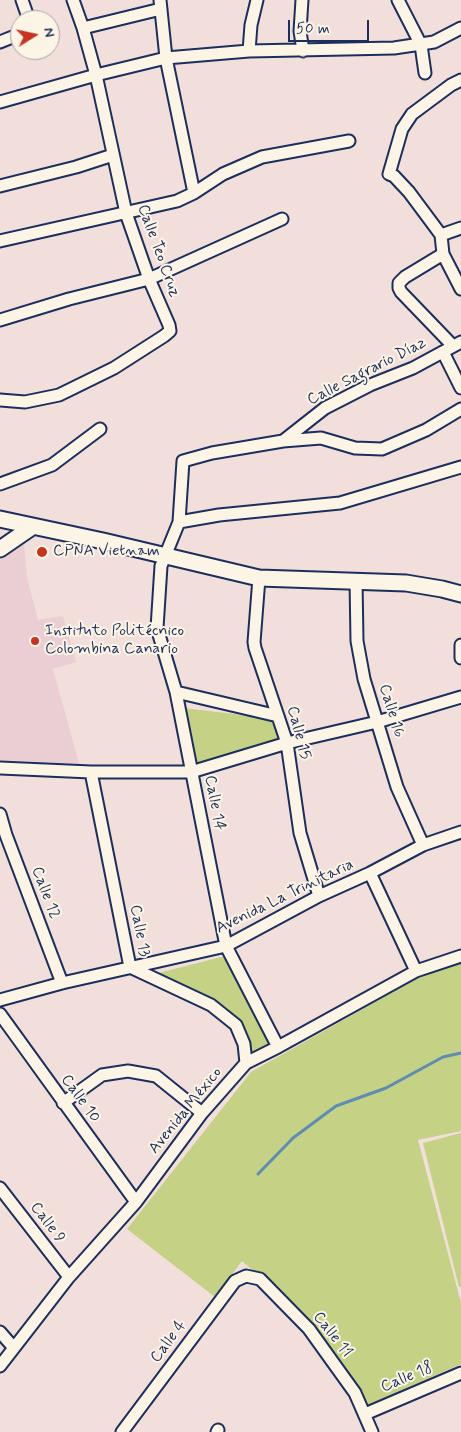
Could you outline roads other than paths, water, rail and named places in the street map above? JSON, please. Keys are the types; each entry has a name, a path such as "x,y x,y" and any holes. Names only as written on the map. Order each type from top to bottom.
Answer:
{"main road":[{"path":"0,520 103,541 259,578 406,583 461,594"},
{"path":"0,549 32,527"}],"street":[{"name":"Calle Teo Cruz","path":"0,400 25,402 59,395 114,368 170,331 148,279 126,213 96,75 83,28 72,0"},
{"path":"249,51 251,25 257,0"},
{"path":"302,0 300,31 304,51"},
{"path":"398,0 421,45 425,73"},
{"path":"83,28 161,4 166,58 194,193"},
{"path":"0,102 96,75 166,58 249,51 394,48 421,45 446,37 461,28"},
{"path":"461,80 451,85 412,114 402,129 389,174 394,176 409,192 441,235 443,254 461,288"},
{"path":"0,241 177,201 194,193 223,174 262,157 349,141"},
{"path":"0,186 76,167 113,155"},
{"path":"0,320 69,299 148,279 282,219"},
{"path":"441,235 461,228"},
{"path":"443,254 405,277 399,283 399,288 457,344"},
{"name":"Calle Sagrario Díaz","path":"166,556 179,522 183,461 212,452 283,441 325,408 413,368 457,344"},
{"path":"443,352 461,388"},
{"path":"283,441 321,438 355,448 382,449 426,430 461,409"},
{"path":"0,484 52,465 100,429"},
{"path":"179,522 219,515 340,503 461,466"},
{"name":"Calle 14","path":"166,556 161,566 156,622 176,692 226,946 278,1047"},
{"name":"Calle 15","path":"259,578 254,642 287,742 300,833 319,896"},
{"name":"Calle 16","path":"356,580 357,641 364,679 397,787 423,845"},
{"path":"461,645 461,658"},
{"path":"176,692 278,716"},
{"path":"0,768 91,772 191,772 287,742 377,722 461,697"},
{"name":"Calle 13","path":"91,772 130,967 211,1005 236,1024 244,1044 246,1063"},
{"name":"Calle 12","path":"0,814 3,836 62,983"},
{"name":"Avenida La Trinitaria","path":"0,1000 62,983 226,946 319,896 370,873 423,845 461,832"},
{"path":"370,873 416,971"},
{"name":"Avenida México","path":"0,1366 69,1277 136,1202 202,1113 246,1063 416,971 461,956"},
{"name":"Calle 10","path":"0,1014 136,1202"},
{"path":"63,1103 102,1076 128,1071 156,1076 202,1113"},
{"name":"Calle 9","path":"0,1188 69,1277"},
{"name":"Calle 11","path":"246,1276 260,1279 309,1329 355,1393 372,1432"},
{"name":"Calle 4","path":"127,1430 235,1281 246,1276"},
{"path":"0,1332 14,1348"},
{"name":"Calle 18","path":"365,1414 461,1372"}],"waterway":[{"path":"258,1174 293,1138 336,1106 386,1088 443,1057 461,1053"}],"place":[{"name":"CPNA Vietnam","path":"42,552"},
{"name":"Instituto Politécnico Colombina Canario","path":"35,641"}]}
